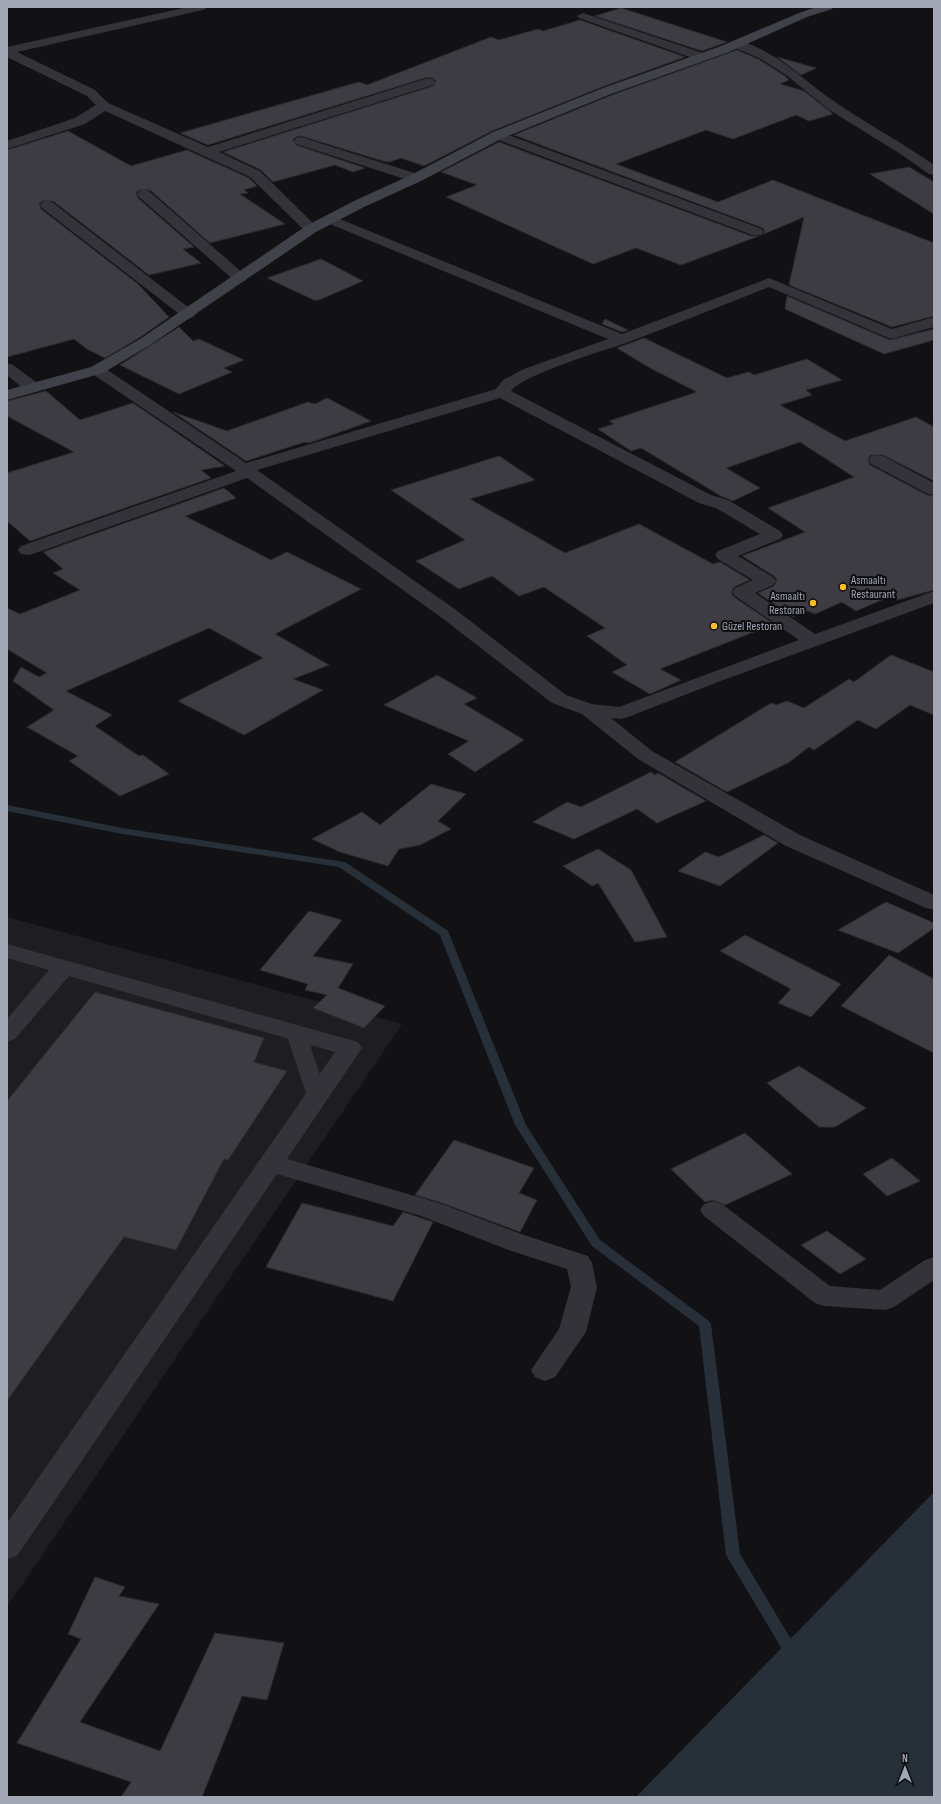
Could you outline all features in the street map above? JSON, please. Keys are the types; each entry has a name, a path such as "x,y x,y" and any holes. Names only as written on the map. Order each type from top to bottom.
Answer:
{"street":[{"path":"7,52 203,7"},
{"path":"7,395 97,370 145,342 188,314 311,229 416,178 498,135 607,91 737,44 803,15 828,7"},
{"path":"583,16 702,57"},
{"path":"737,44 765,56 790,72 832,106 907,152 934,172"},
{"path":"7,52 91,93 104,106 207,151 255,174 311,229"},
{"path":"207,151 429,82"},
{"path":"7,145 80,121 104,106"},
{"path":"498,135 756,232"},
{"path":"301,141 416,178"},
{"path":"144,194 240,278"},
{"path":"47,205 188,314"},
{"path":"330,219 622,340"},
{"path":"27,550 246,471 502,392 509,383 530,372 622,340 769,282 891,334 934,322"},
{"path":"7,368 34,388"},
{"path":"97,370 246,471 449,614 560,700 589,710 621,713 934,597"},
{"path":"502,392 705,499 722,504 774,535 724,555 767,581 741,592 813,641"},
{"path":"877,460 934,490"},
{"path":"589,710 645,754 792,840 934,903"},
{"path":"7,951 350,1048 7,1548"},
{"path":"7,1034 63,968"},
{"path":"271,1162 430,1209 515,1242 579,1263 584,1287 572,1332 545,1370"},
{"path":"713,1210 824,1296 885,1300 934,1267"}],"lane":[{"path":"296,1033 317,1096"}],"shaded area":[{"path":"7,917 402,1024 7,1607"},
{"path":"934,1492 934,1797 636,1797"}],"building":[{"path":"621,8 727,42 702,51 595,16"},
{"path":"580,20 685,57 602,87 492,131 424,166 401,158 390,162 383,161 301,136 296,137 293,140 296,145 365,168 353,172 335,165 273,182 261,170 223,152 433,86 436,81 433,78 425,78 208,145 180,133 359,82 367,85 491,37 499,40 538,29 543,31"},
{"path":"737,50 760,60 785,76 789,80 780,84 804,91 833,114 809,121 796,115 733,139 706,130 616,164 718,202 773,180 934,243 934,316 892,327 789,285 804,217 764,234 765,231 763,228 514,135 612,95"},
{"path":"777,57 816,68 801,75"},
{"path":"68,131 131,166 187,150 249,178 257,186 244,190 248,193 240,194 285,224 210,243 150,190 139,190 136,193 138,198 194,247 183,249 201,263 149,275 53,201 42,201 39,204 41,209 138,284 169,317 139,338 105,358 87,349 74,339 7,357 7,150"},
{"path":"499,142 751,236 759,236 681,265 636,248 593,264 446,197 477,185 441,172"},
{"path":"909,167 934,182 934,214 870,174"},
{"path":"321,259 363,281 319,300 314,300 267,278"},
{"path":"787,296 890,340 934,329 934,340 884,354 785,309"},
{"path":"605,319 628,330 622,332 602,324"},
{"path":"179,327 193,341 199,339 244,360 224,368 232,372 179,394 120,365"},
{"path":"644,338 727,378 749,372 754,375 807,359 842,380 806,390 812,395 780,405 845,441 916,417 934,427 934,481 883,455 871,455 868,459 870,465 927,495 934,496 934,590 897,600 891,596 856,611 842,602 815,614 808,611 793,617 758,593 774,586 777,580 774,576 742,556 805,532 768,508 854,477 800,442 726,468 760,488 733,501 721,496 641,448 631,451 598,429 614,424 609,421 697,392 650,368 617,348"},
{"path":"46,391 80,420 133,403 225,466 201,470 211,478 30,541 7,521 7,473 74,452 7,416 7,401"},
{"path":"327,398 371,421 315,441 308,443 305,442 246,461 173,412 227,431 308,402 315,404"},
{"path":"499,456 535,480 470,499 565,553 639,524 713,564 720,562 750,580 734,587 731,593 734,597 774,624 660,669 681,680 650,694 612,672 627,665 587,636 605,628 544,587 519,596 492,576 459,589 416,561 465,540 391,490"},
{"path":"224,488 236,498 185,516 271,560 287,552 361,589 275,634 329,665 293,679 323,690 244,735 178,701 263,658 209,628 66,691 112,715 95,726 139,756 143,755 169,774 120,796 69,761 78,756 27,727 54,710 13,681 21,667 39,677 47,673 7,649 7,608 20,614 80,590 53,573 63,569 43,552"},
{"path":"891,655 934,672 934,715 910,705 876,729 858,720 814,750 809,747 788,763 727,792 675,762 771,703 776,705 787,701 804,708 849,679 854,682"},
{"path":"437,675 477,698 464,704 524,740 475,772 448,754 469,741 384,705"},
{"path":"651,772 655,775 658,773 706,801 657,823 637,809 574,839 533,822 567,802 581,807"},
{"path":"431,784 466,794 438,821 451,829 420,845 399,849 388,866 340,852 312,839 362,812 380,825"},
{"path":"764,835 778,843 720,886 678,871 705,852 719,857"},
{"path":"598,849 631,870 667,937 635,942 598,883 592,886 563,866"},
{"path":"886,902 934,923 934,928 898,953 838,930"},
{"path":"309,911 342,920 313,956 353,964 338,988 385,1006 364,1028 313,1008 327,995 305,990 308,984 260,970"},
{"path":"745,935 841,984 811,1017 778,1003 791,989 720,951"},
{"path":"889,955 934,979 934,1053 841,1006"},
{"path":"95,992 264,1038 254,1062 287,1071 228,1160 224,1159 176,1250 124,1237 7,1401 7,1101"},
{"path":"799,1066 866,1108 835,1127 819,1127 767,1083"},
{"path":"745,1133 792,1174 725,1205 713,1200 705,1202 671,1169"},
{"path":"454,1140 534,1168 519,1193 537,1200 520,1232 439,1202 415,1195"},
{"path":"892,1158 920,1181 887,1196 863,1174"},
{"path":"302,1203 393,1226 403,1212 433,1222 393,1301 266,1267"},
{"path":"827,1231 866,1259 840,1274 801,1245"},
{"path":"95,1577 125,1587 119,1596 159,1604 80,1722 160,1751 215,1633 284,1643 267,1700 242,1696 202,1797 121,1797 131,1782 17,1743 81,1639 68,1634"}],"waterway":[{"path":"7,808 122,831 342,864 444,933 521,1125 596,1243 705,1324 733,1555 793,1655"}],"place":[{"name":"Asmaaltı Restaurant","path":"843,587"},
{"name":"Asmaaltı Restoran","path":"813,603"},
{"name":"Güzel Restoran","path":"714,626"}]}
